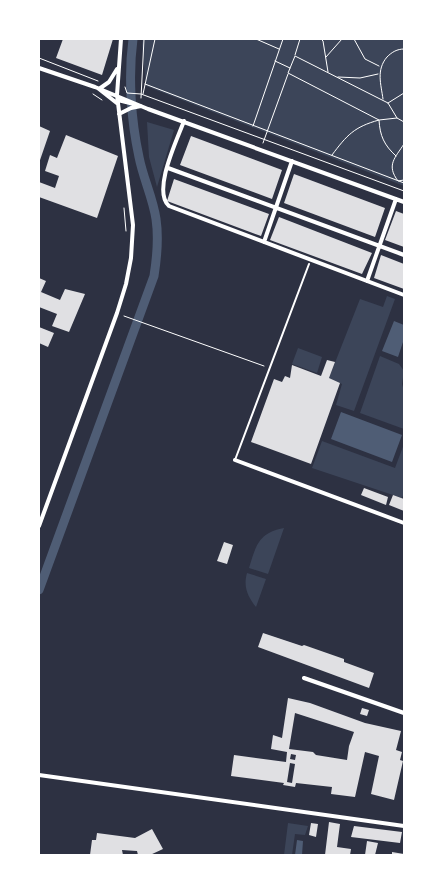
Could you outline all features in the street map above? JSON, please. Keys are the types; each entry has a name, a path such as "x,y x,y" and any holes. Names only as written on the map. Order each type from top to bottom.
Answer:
{"street":[{"path":"39,526 117,314 131,258 133,224 119,114 118,67 121,39"},
{"path":"99,89 109,82 118,67"},
{"path":"39,68 99,89 124,102 140,106"},
{"path":"99,89 119,99 404,202"},
{"path":"119,114 125,110 140,106"},
{"path":"184,121 163,182 162,193 164,202 169,206 404,295"},
{"path":"264,242 292,161"},
{"path":"168,168 404,255"},
{"path":"367,281 396,199"},
{"path":"234,460 404,523"},
{"path":"304,678 404,713"},
{"path":"39,776 404,826"}],"lane":[{"path":"234,460 309,264"}],"path":[{"path":"142,94 144,39"},
{"path":"140,106 155,39"},
{"path":"256,39 279,49"},
{"path":"253,126 283,39"},
{"path":"261,150 300,39"},
{"path":"320,39 323,41 328,73"},
{"path":"326,58 340,39"},
{"path":"354,39 365,59 380,66"},
{"path":"383,100 380,66 392,52 404,49"},
{"path":"295,56 388,103 397,118 404,122"},
{"path":"275,61 290,68"},
{"path":"337,77 360,78 380,73"},
{"path":"288,74 379,120"},
{"path":"145,84 404,183"},
{"path":"127,93 142,94 404,191"},
{"path":"388,103 404,93"},
{"path":"332,156 345,138 356,128 379,120 397,118"},
{"path":"379,120 382,140 396,156"},
{"path":"398,181 392,173 392,164 404,144"},
{"path":"398,181 404,180"},
{"path":"124,206 126,234"},
{"path":"117,314 269,368"}],"shaded area":[{"path":"143,39 404,39 404,186 146,86"},
{"path":"147,122 174,130 157,187 149,157"},
{"path":"387,296 395,299 354,411 336,405 342,384 329,378 360,299 383,307"},
{"path":"394,321 404,325 404,339 398,357 382,351"},
{"path":"298,348 322,357 317,373 292,364"},
{"path":"380,356 399,364 404,371 402,384 404,391 404,429 360,413"},
{"path":"341,412 402,435 392,462 331,439"},
{"path":"322,441 395,468 404,444 404,493 402,498 312,468"},
{"path":"284,528 268,574 249,568 256,547 263,537 275,530"},
{"path":"247,573 266,579 256,607 247,592"},
{"path":"288,823 308,826 305,835 295,834 292,855 284,855"},
{"path":"297,840 303,841 302,855 295,855"}],"building":[{"path":"63,39 113,39 102,75 56,58"},
{"path":"39,126 50,131 39,163"},
{"path":"66,135 118,156 97,218 39,197 39,182 55,188 59,176 45,171 50,155 57,158"},
{"path":"191,136 282,170 272,199 180,165"},
{"path":"294,174 385,208 375,237 284,203"},
{"path":"174,179 269,214 261,236 167,201"},
{"path":"396,211 404,214 404,247 385,240"},
{"path":"279,217 372,253 362,274 270,240"},
{"path":"381,255 404,264 404,289 374,278"},
{"path":"39,278 46,281 41,292 60,300 65,289 85,294 69,332 52,326 57,314 39,307"},
{"path":"39,327 54,333 48,347 39,343"},
{"path":"327,360 335,362 329,378 340,383 311,464 251,442 274,379 282,382 285,376 290,378 292,365 321,376"},
{"path":"364,488 388,497 386,505 361,495"},
{"path":"393,495 404,499 404,511 389,505"},
{"path":"224,542 233,545 227,564 217,561"},
{"path":"263,633 344,659 344,662 374,673 369,688 258,647"},
{"path":"288,698 310,703 365,723 401,731 396,750 402,752 400,760 403,761 394,800 371,794 379,756 365,752 355,797 331,794 332,787 296,783 295,787 283,785 284,783 231,776 234,755 286,762 287,752 271,749 273,735 282,738","holes":["295,713 354,732 347,760 316,755 313,752 289,749","291,754 296,755 295,760 290,759","290,763 295,764 292,783 287,782"]},
{"path":"362,708 369,710 367,716 360,714"},
{"path":"329,822 340,824 337,847 351,849 350,855 325,855"},
{"path":"311,823 318,824 316,837 309,835"},
{"path":"354,826 402,832 400,843 351,837"},
{"path":"152,829 163,849 150,855 138,855 137,851 122,850 123,855 90,855 92,840 96,840 97,833 135,838"},
{"path":"367,841 378,843 375,855 365,855"},
{"path":"392,852 404,854 404,855 392,855"}],"waterway":[{"path":"39,590 154,276 157,248 156,219 136,143 132,113 131,53 133,39"}]}
